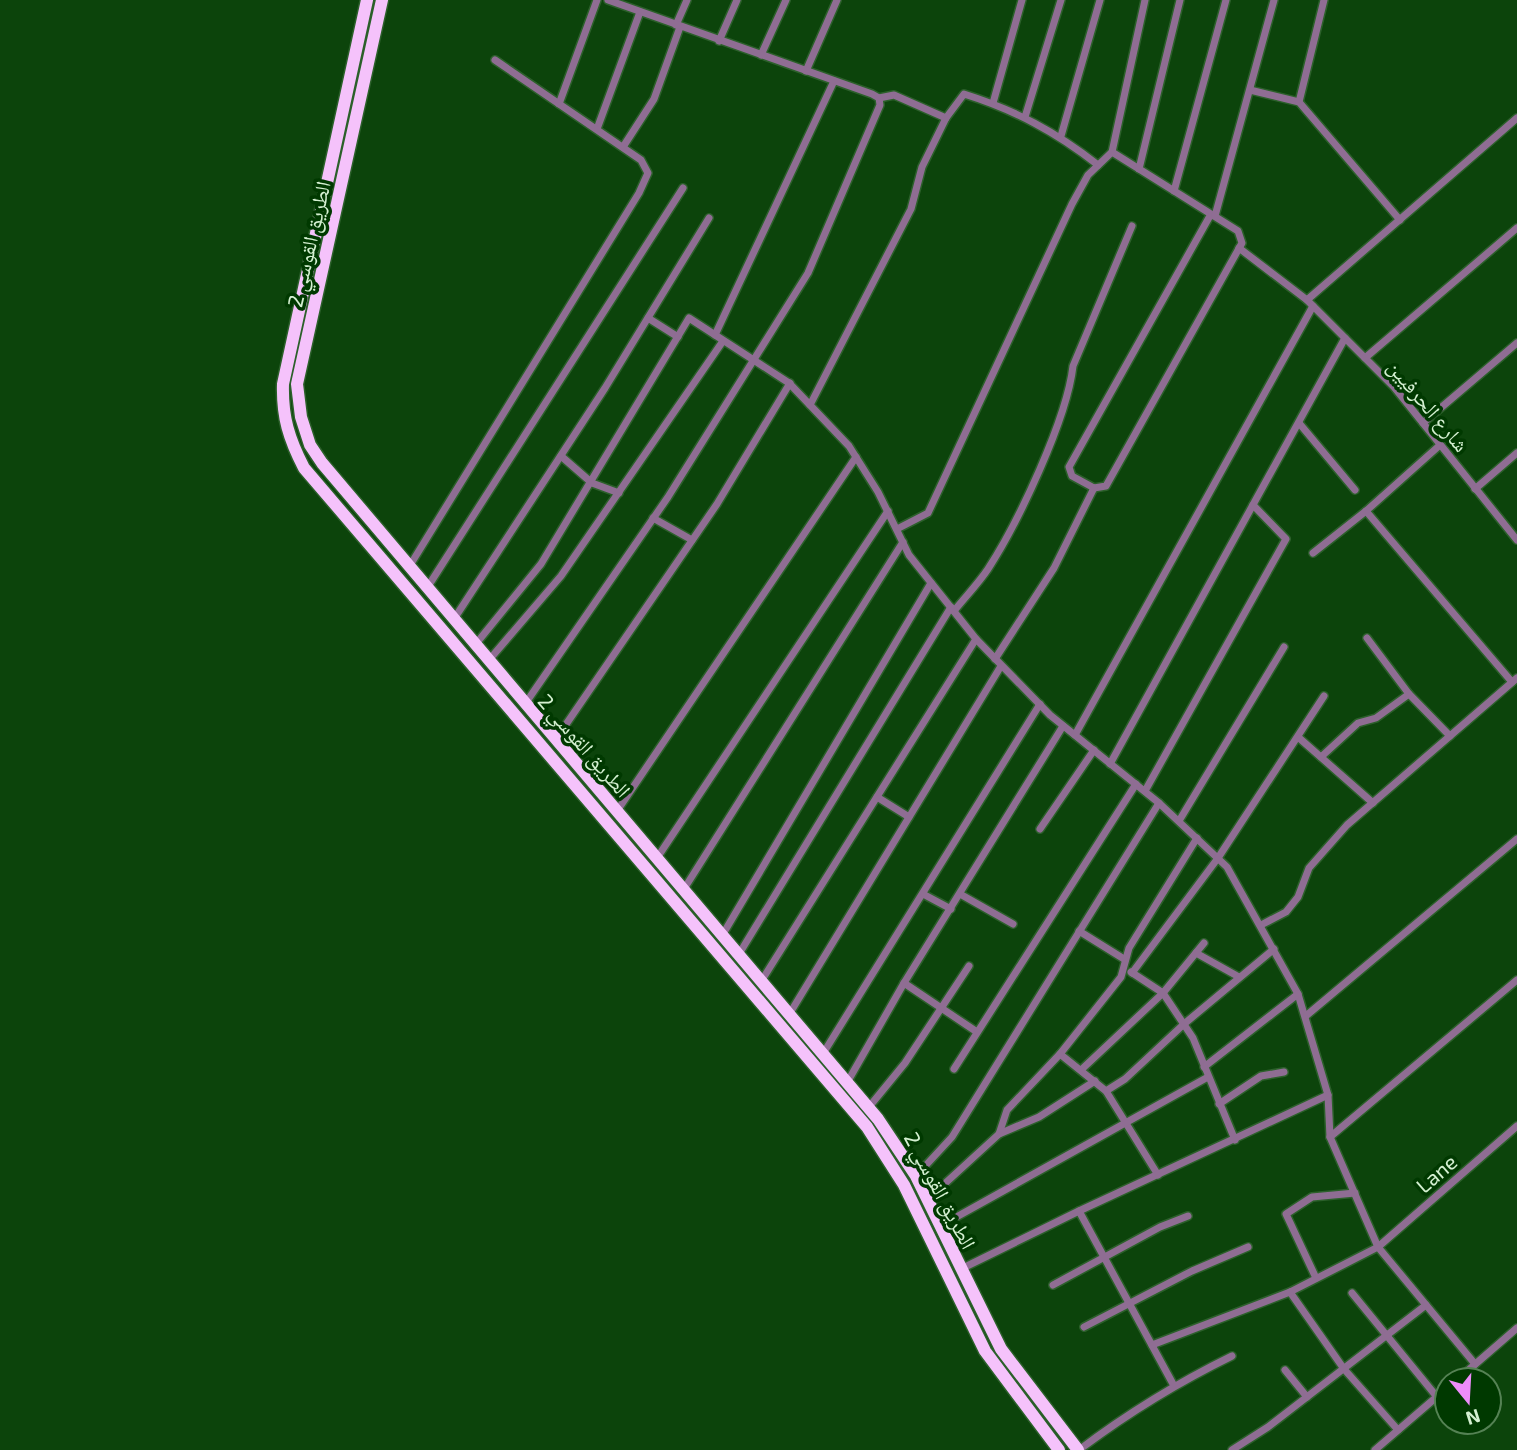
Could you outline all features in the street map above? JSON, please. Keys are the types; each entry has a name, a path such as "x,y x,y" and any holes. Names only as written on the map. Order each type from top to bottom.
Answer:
{"highway":[{"name":"الطريق القوسي 2","path":"374,1 297,384 301,417 310,445 409,568 869,1107 916,1176 1001,1349 1079,1450"},
{"name":"الطريق القوسي 2","path":"374,1 297,312 283,384 285,425 304,468 873,1135 904,1185 985,1351 1059,1450"},
{"path":"601,816 615,809"},
{"path":"616,833 628,824"}],"street":[{"path":"559,104 597,0"},
{"path":"608,0 623,3 640,12 878,98 894,95 946,118"},
{"path":"623,147 654,99 687,0"},
{"path":"719,40 737,0"},
{"path":"761,55 786,0"},
{"path":"806,71 838,0"},
{"path":"993,103 1022,0"},
{"path":"1025,117 1061,0"},
{"path":"1061,136 1101,0"},
{"path":"897,529 928,513 1072,204 1088,175 1112,152 1145,0"},
{"path":"1139,169 1180,0"},
{"path":"1174,191 1226,0"},
{"path":"1112,152 1213,215 1238,231 1242,243 1106,486 1094,488 1072,476 1069,467 1213,215 1274,0"},
{"path":"1299,102 1324,0"},
{"path":"597,130 640,12"},
{"path":"409,568 648,173 641,160 495,60"},
{"path":"715,335 834,81"},
{"path":"1250,90 1299,102 1400,220"},
{"path":"810,405 911,209 922,167 946,118 964,94 993,103 1061,136 1098,165"},
{"path":"525,704 653,519 755,362 808,273 880,105 878,98"},
{"path":"1075,735 1310,303 1517,118"},
{"path":"427,589 683,188"},
{"path":"453,620 561,456 709,218"},
{"path":"740,954 952,609 988,569 1039,468 1070,386 1073,366 1132,226"},
{"path":"1365,358 1517,228"},
{"name":"شارع الحرفيين","path":"1239,248 1310,303 1365,358 1423,423 1517,540"},
{"path":"648,318 678,337"},
{"path":"475,645 541,564 689,318 790,383 856,457 903,542 976,639 1063,726 1159,803 1227,867 1274,948 1307,1015 1328,1095 1331,1137 1378,1247 1475,1364"},
{"path":"1110,764 1345,338"},
{"path":"488,661 561,576 723,341"},
{"path":"1423,423 1517,343"},
{"path":"555,739 692,540 790,383"},
{"path":"1299,423 1355,490"},
{"path":"1313,553 1366,511 1440,445"},
{"path":"1475,489 1517,453"},
{"path":"561,456 592,483 619,493"},
{"path":"615,809 856,457"},
{"path":"790,1013 909,817 1054,568 1094,488"},
{"path":"1145,791 1286,539 1253,505"},
{"path":"657,858 888,511"},
{"path":"1261,925 1286,912 1298,897 1309,867 1348,825 1515,680 1366,511"},
{"path":"653,519 692,540"},
{"path":"684,889 903,542"},
{"path":"723,934 932,583"},
{"path":"1367,638 1409,694 1450,736"},
{"path":"762,980 976,639"},
{"path":"1179,821 1284,647"},
{"path":"1321,757 1358,723 1376,718 1409,694"},
{"path":"1132,973 1218,858 1324,696"},
{"path":"824,1052 1040,704"},
{"path":"848,1081 904,983 1063,726"},
{"path":"1298,737 1373,803"},
{"path":"1040,829 1094,750"},
{"path":"954,1069 1136,784"},
{"path":"877,797 909,817"},
{"path":"916,1176 952,1137 1159,803"},
{"path":"999,1135 1007,1110 1060,1054 1121,976 1124,963 1160,894 1197,838"},
{"path":"1307,1015 1517,839"},
{"path":"923,894 951,909"},
{"path":"960,894 1013,924"},
{"path":"1079,932 1163,993 1184,1024 1235,1140"},
{"path":"1081,1070 1163,993 1205,943"},
{"path":"1107,1091 1125,1079 1184,1024 1274,948"},
{"path":"1196,953 1239,977"},
{"path":"869,1107 905,1063 969,966"},
{"path":"1331,1137 1517,980"},
{"path":"904,983 977,1032"},
{"path":"1204,1067 1298,994"},
{"path":"1060,1054 1107,1091 1158,1175"},
{"path":"1219,1104 1261,1076 1284,1072"},
{"path":"942,1225 1208,1077"},
{"path":"928,1199 999,1135 1039,1116 1095,1081"},
{"path":"961,1269 1328,1095"},
{"name":"Lane","path":"1152,1345 1290,1292 1378,1247 1517,1126"},
{"path":"1316,1278 1286,1214 1312,1197 1355,1194"},
{"path":"1079,1211 1173,1384"},
{"path":"1053,1285 1160,1227 1188,1216"},
{"path":"1084,1327 1248,1247"},
{"path":"1290,1292 1344,1369 1398,1430"},
{"path":"1352,1293 1433,1392"},
{"path":"1232,1450 1307,1397 1426,1305"},
{"path":"1473,1366 1517,1328"},
{"path":"1079,1450 1126,1414 1173,1384 1232,1356"},
{"path":"1285,1370 1307,1397"},
{"path":"1375,1450 1433,1400"}]}
